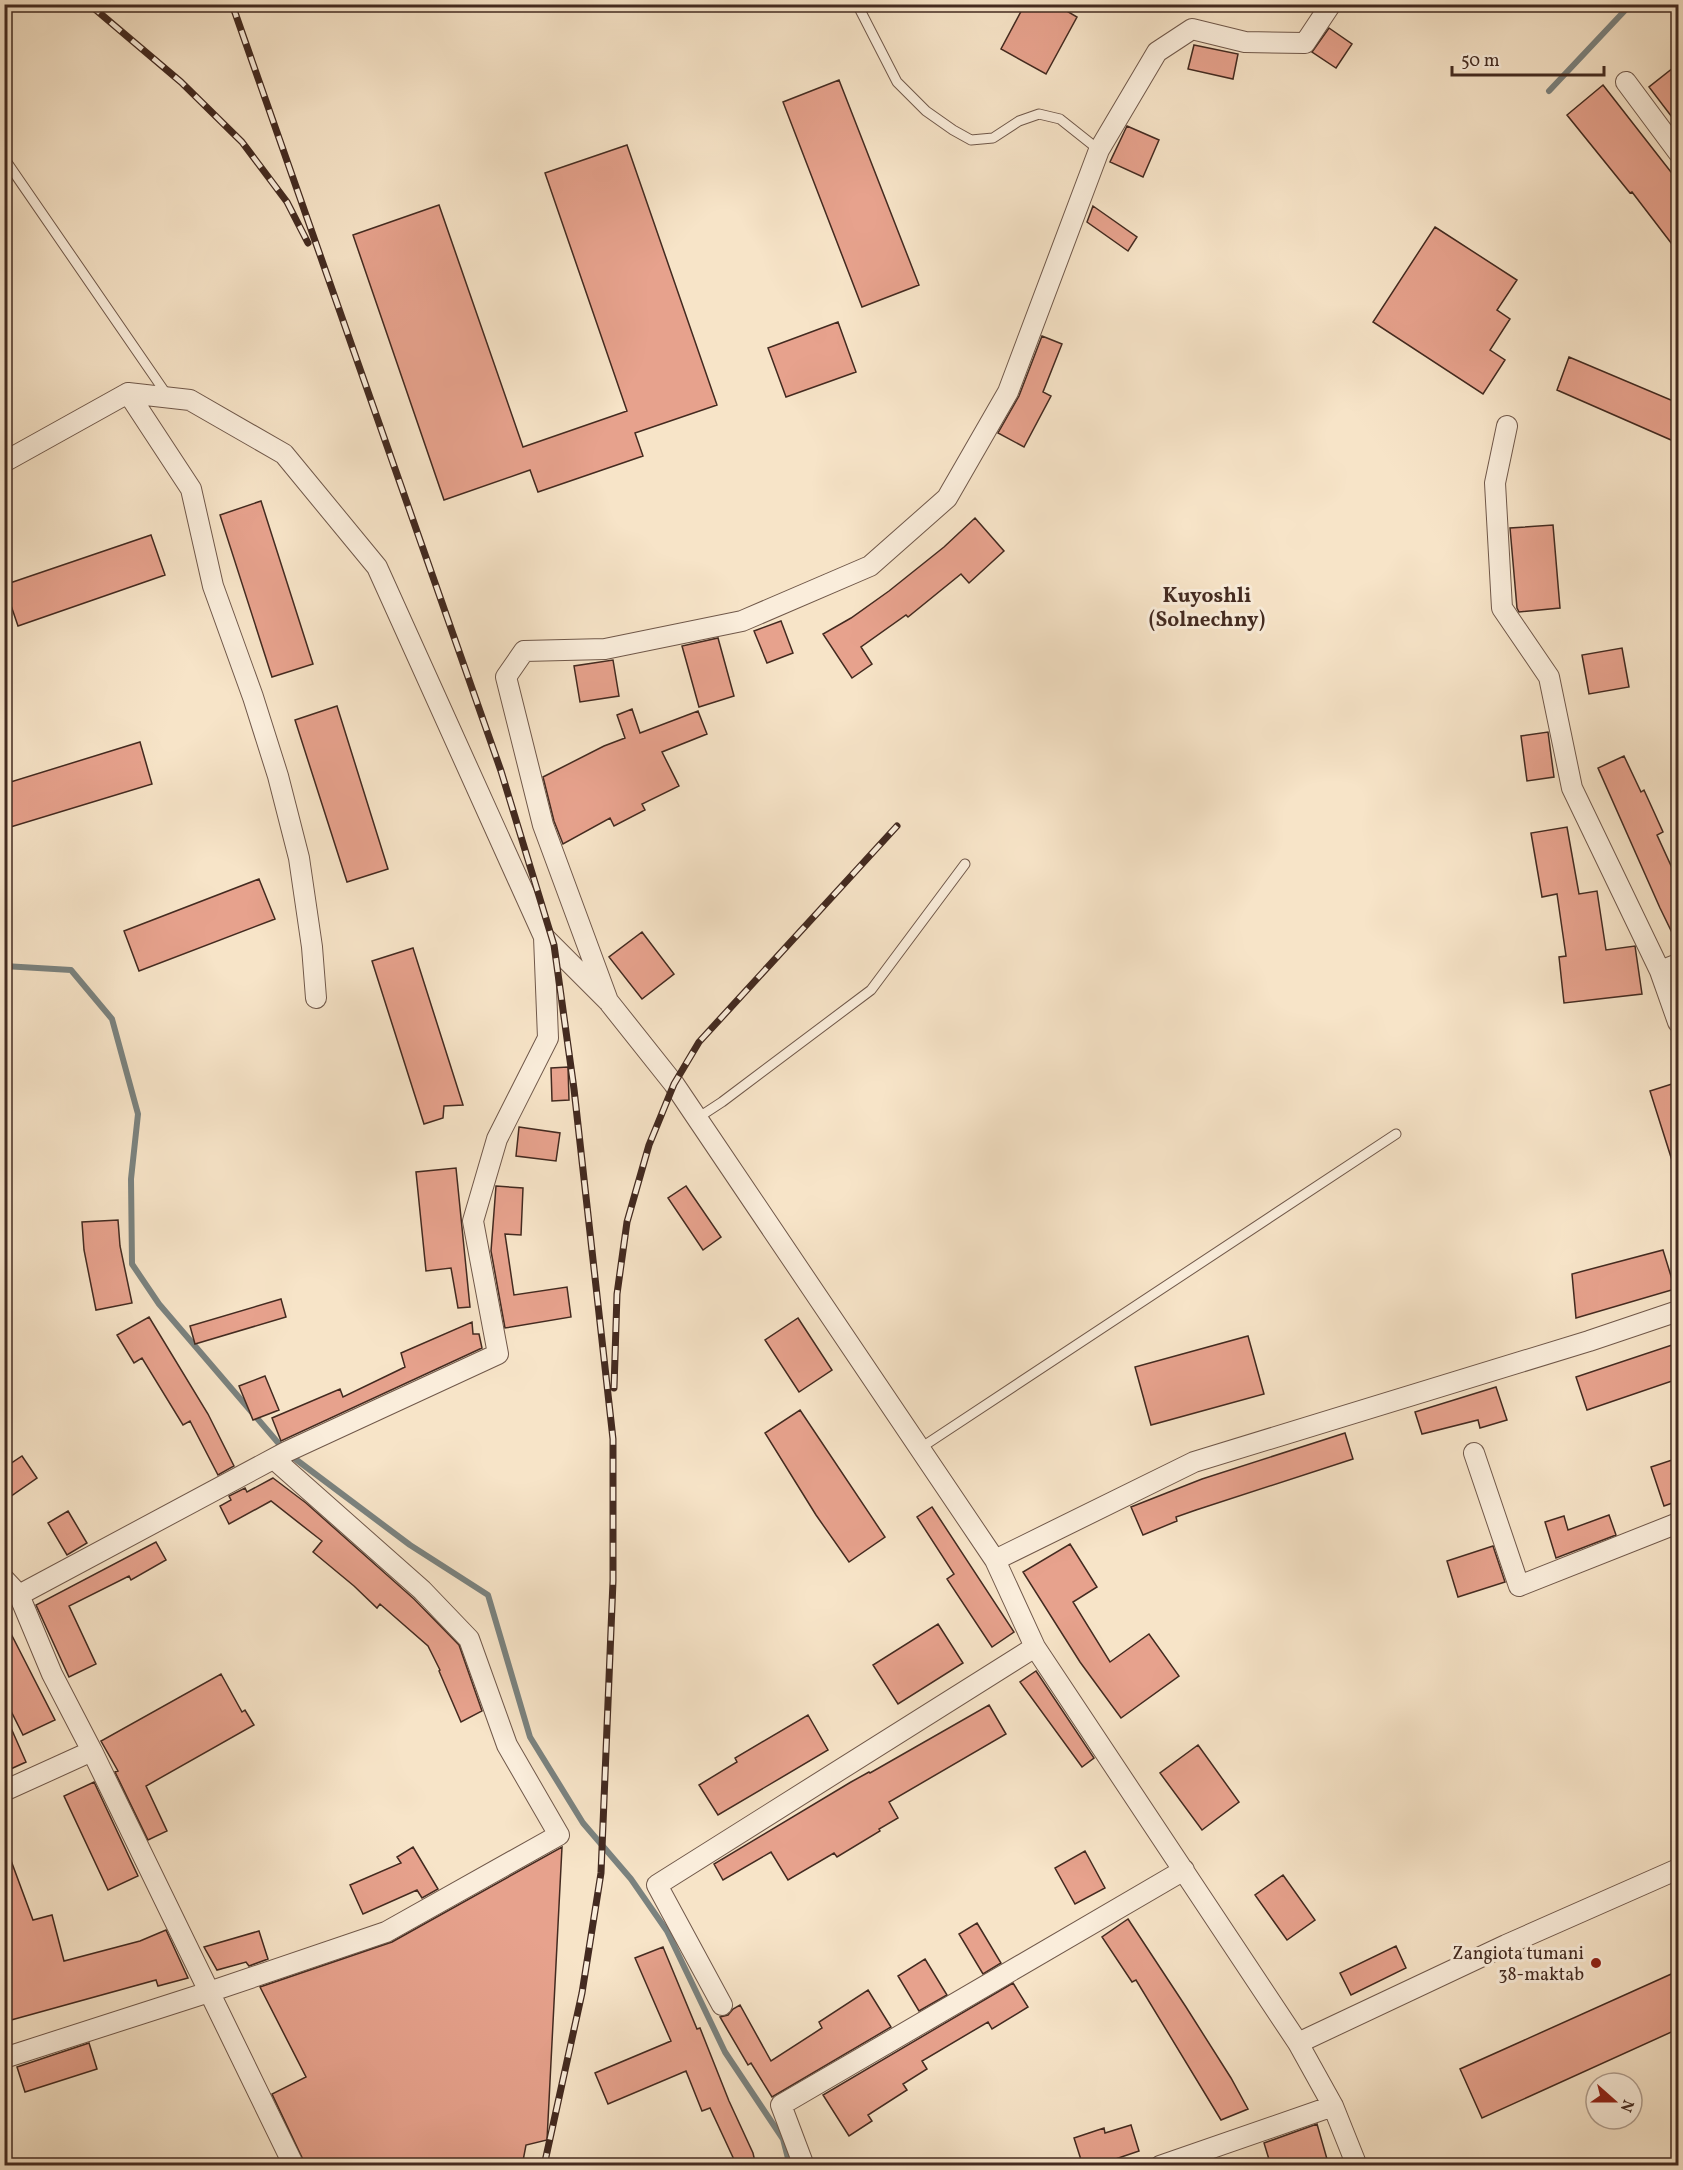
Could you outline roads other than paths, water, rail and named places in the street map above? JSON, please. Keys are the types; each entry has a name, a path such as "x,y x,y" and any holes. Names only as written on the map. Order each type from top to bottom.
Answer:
{"street":[{"path":"608,1001 543,825 506,677 524,651 605,649 742,621 870,566 947,498 1008,392 1099,150 1157,52 1192,29 1245,42 1305,43 1331,4"},
{"path":"1626,82 1678,152"},
{"path":"128,393 191,489 213,586 271,753 296,848 312,947 316,998"},
{"path":"4,462 128,393 190,400 284,454 377,567 544,937 608,1001 674,1084 995,1560 1035,1647 1298,2043 1333,2106 1357,2166"},
{"path":"1507,426 1495,483 1502,608 1549,677 1572,788 1669,968 1678,1022"},
{"path":"19,1595 274,1459 498,1354 473,1221 497,1140 548,1038 544,937"},
{"path":"995,1560 1194,1462 1589,1341 1678,1311"},
{"path":"1474,1453 1519,1586 1678,1523"},
{"path":"4,2058 386,1932 559,1835 507,1745 469,1639 422,1590 274,1459"},
{"path":"4,1579 19,1595 52,1674 92,1751 294,2166"},
{"path":"722,2005 657,1885 1035,1647"},
{"path":"4,1791 92,1751"},
{"path":"1298,2043 1506,1945 1678,1869"},
{"path":"804,2166 782,2105 1184,1870"},
{"path":"1160,2166 1333,2106"}],"lane":[{"path":"857,4 897,81 926,111 953,130 971,140 993,138 1019,121 1039,114 1060,119 1099,150"},
{"path":"4,158 168,397"},
{"path":"696,1119 871,990 965,864"},
{"path":"920,1449 1396,1134"}],"waterway":[{"path":"1549,91 1631,4"},
{"path":"4,966 71,970 112,1019 138,1114 131,1179 132,1264 159,1304 286,1452 410,1545 488,1595 530,1737 583,1823 631,1879 667,1931 725,2052 783,2139 790,2166"}],"railway":[{"path":"89,4 181,82 242,142 287,202 308,243"},
{"path":"232,4 501,771 554,945 574,1089 613,1439 613,1581 601,1873 582,1993 544,2166"},
{"path":"614,1388 617,1294 627,1222 649,1145 674,1084 699,1042 897,826"}],"place":[{"name":"Zangiota tumani 38-maktab","path":"1596,1963"}],"district":[{"name":"Kuyoshli (Solnechny)","path":"1207,607"}]}
